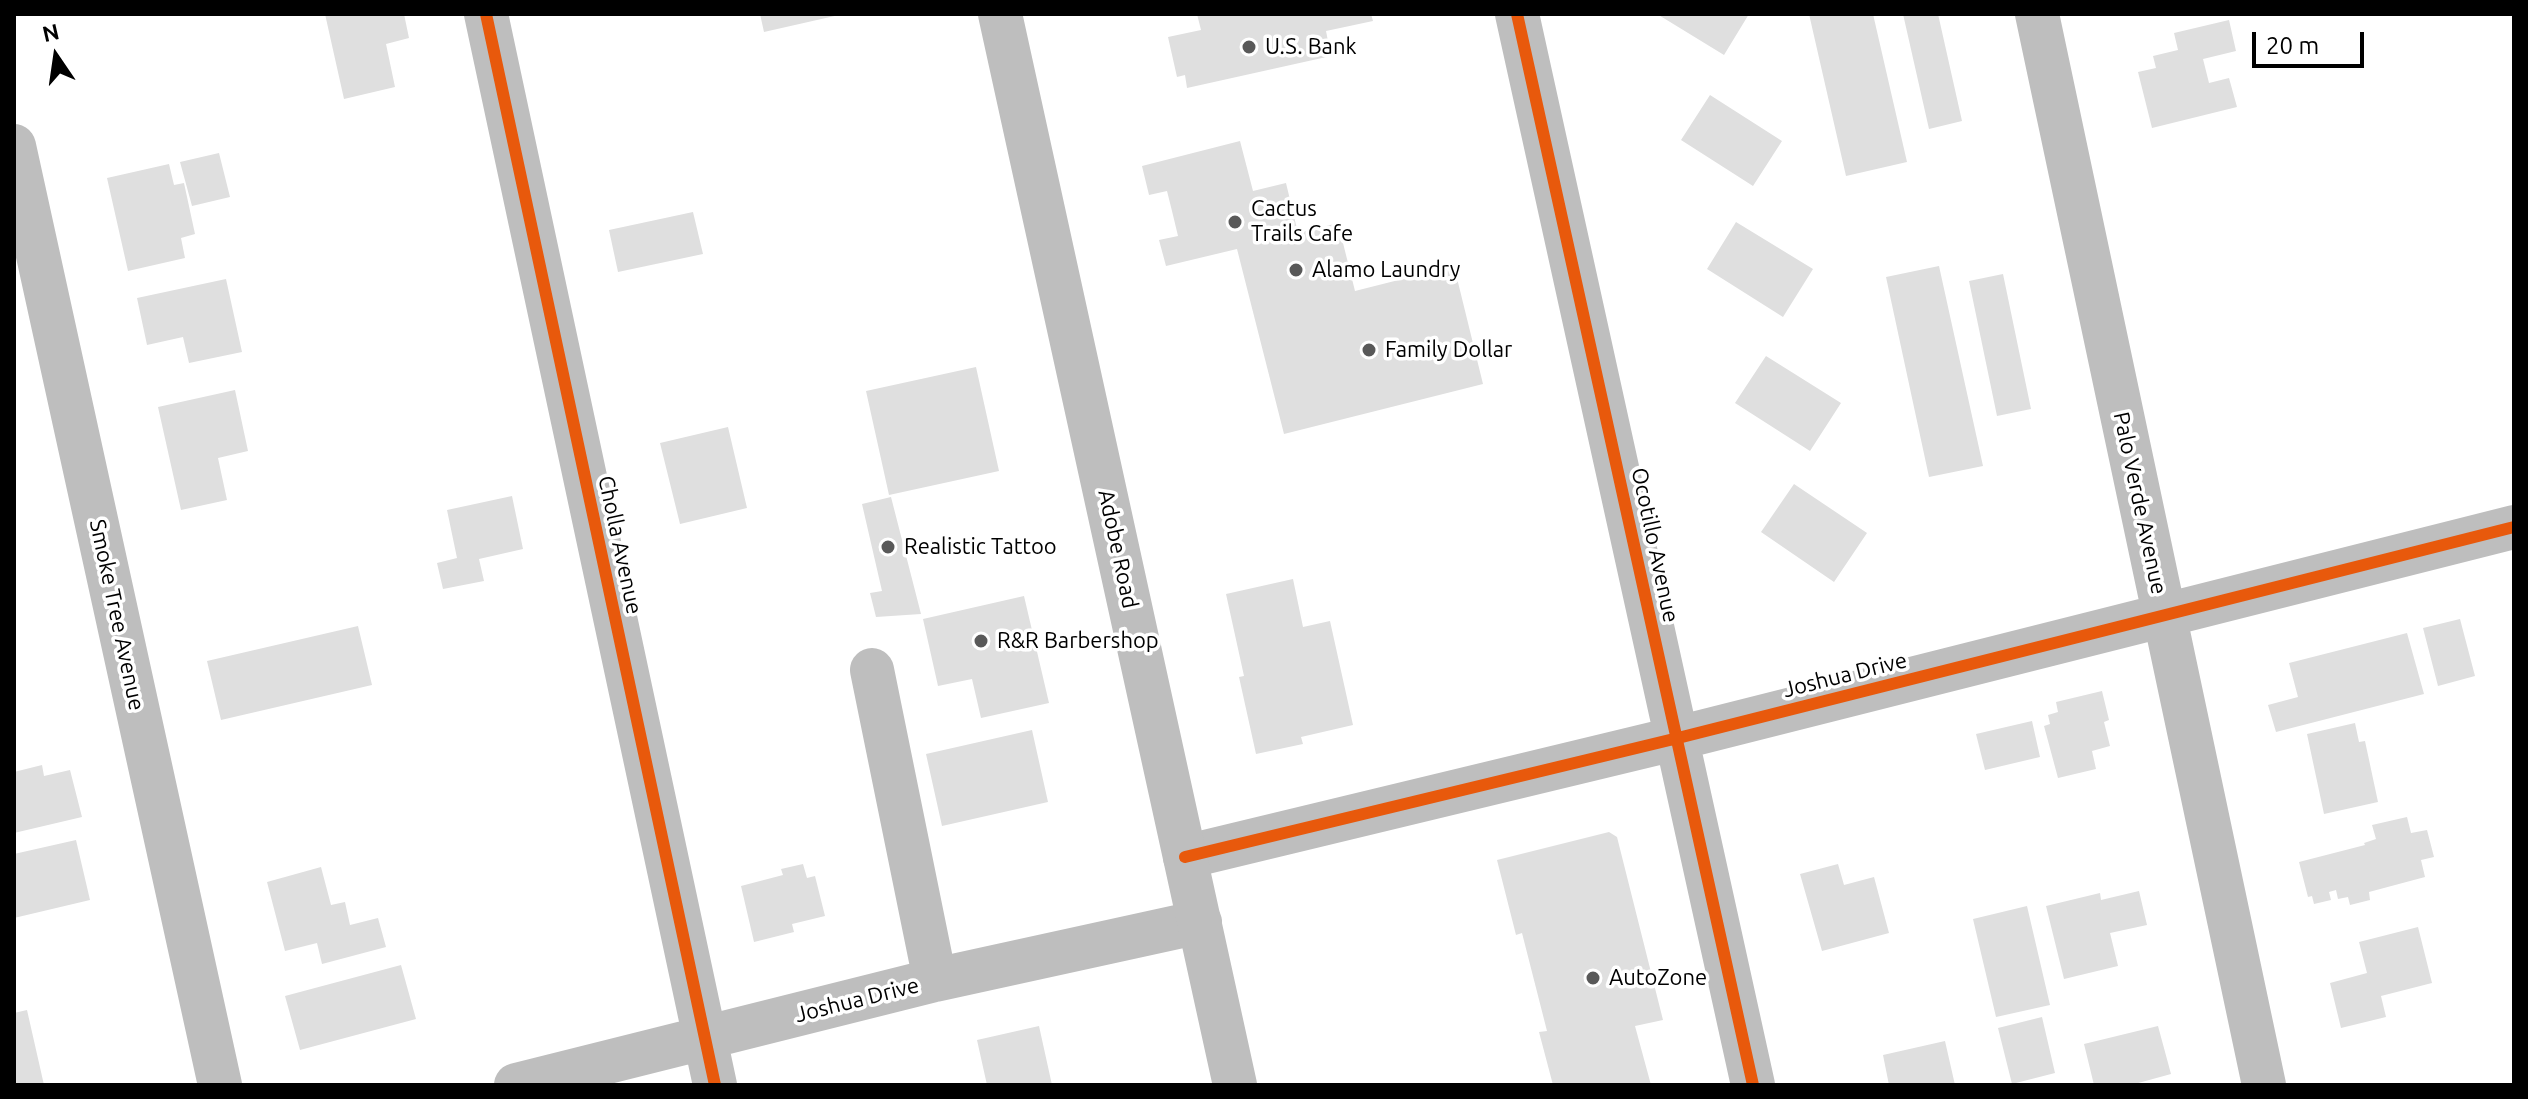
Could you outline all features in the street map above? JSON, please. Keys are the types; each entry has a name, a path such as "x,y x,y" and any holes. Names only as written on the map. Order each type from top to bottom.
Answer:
{"street":[{"name":"Cholla Avenue","path":"486,14 715,1085"},
{"name":"Adobe Road","path":"1000,14 1235,1085"},
{"name":"Ocotillo Avenue","path":"1517,14 1753,1085"},
{"name":"Palo Verde Avenue","path":"2037,14 2264,1085"},
{"name":"Smoke Tree Avenue","path":"14,146 220,1085"},
{"name":"Joshua Drive","path":"1185,857 1678,738 2514,527"},
{"path":"872,670 935,980"},
{"name":"Joshua Drive","path":"516,1085 935,980 1200,922"}],"building":[{"path":"325,14 404,14 409,38 386,44 395,87 344,99"},
{"path":"760,14 838,14 839,15 764,32"},
{"name":"U.S. Bank","path":"1197,14 1371,14 1373,21 1326,31 1331,56 1187,88 1185,75 1177,77 1168,37 1201,30"},
{"path":"1657,14 1749,14 1724,55"},
{"path":"1809,14 1873,14 1907,162 1846,176"},
{"path":"1903,14 1938,14 1962,121 1929,129"},
{"path":"2229,20 2236,51 2203,59 2209,83 2229,78 2237,107 2152,128 2138,72 2156,68 2153,56 2178,50 2174,33"},
{"path":"1710,95 1782,141 1753,186 1681,140"},
{"path":"1240,141 1253,191 1286,183 1298,233 1338,223 1355,291 1454,266 1483,384 1284,434 1237,249 1166,266 1159,240 1178,236 1172,211 1167,191 1149,195 1142,166"},
{"path":"219,153 230,197 192,206 180,162"},
{"path":"169,164 174,185 184,183 195,234 181,238 185,258 128,271 107,178"},
{"path":"693,212 703,254 618,272 609,230"},
{"path":"1736,222 1813,269 1783,317 1707,269"},
{"path":"1939,266 1983,466 1929,477 1886,277"},
{"path":"2003,274 2031,409 1997,416 1969,281"},
{"path":"226,279 242,352 189,363 183,337 147,345 137,298"},
{"path":"1766,356 1841,403 1810,451 1735,403"},
{"path":"976,367 999,471 889,495 866,391"},
{"path":"235,390 248,451 218,458 227,500 181,510 158,407"},
{"path":"728,427 747,508 680,524 660,443"},
{"path":"1794,484 1867,533 1834,582 1761,532"},
{"path":"512,496 523,549 479,559 484,581 443,589 437,563 457,558 447,510"},
{"name":"Realistic Tattoo","path":"891,497 921,614 876,617 870,593 882,591 862,504"},
{"path":"1293,579 1303,627 1330,621 1353,725 1301,737 1303,744 1256,754 1239,677 1244,676 1226,594"},
{"name":"R&R Barbershop","path":"1024,596 1049,703 981,718 972,679 938,686 923,619"},
{"path":"2460,619 2475,676 2438,686 2423,628"},
{"path":"358,626 372,685 221,720 207,661"},
{"path":"2407,633 2424,694 2276,732 2268,705 2298,697 2289,663"},
{"path":"2102,691 2109,720 2104,722 2110,746 2092,751 2096,769 2058,778 2044,726 2050,724 2048,715 2058,712 2056,702"},
{"path":"2032,721 2040,757 1985,770 1976,734"},
{"path":"2355,723 2359,742 2365,741 2378,802 2324,814 2307,734"},
{"path":"1032,730 1048,802 942,826 926,754"},
{"path":"42,765 44,776 70,770 82,817 14,833 14,772"},
{"path":"2407,817 2411,833 2427,830 2434,857 2421,860 2425,877 2369,892 2370,900 2350,905 2348,897 2338,899 2336,890 2329,892 2331,900 2314,904 2312,896 2308,897 2299,862 2365,845 2376,839 2372,825"},
{"name":"AutoZone","path":"1609,832 1617,837 1663,1020 1635,1026 1651,1085 1553,1085 1539,1032 1547,1031 1522,933 1516,935 1497,860"},
{"path":"76,840 90,900 14,918 14,854"},
{"path":"803,864 807,878 815,876 825,916 792,924 794,932 754,942 741,886 783,875 781,869"},
{"path":"1838,864 1844,885 1874,877 1889,933 1822,951 1800,874"},
{"path":"321,867 331,905 345,902 350,925 378,918 386,947 322,964 317,943 285,951 267,882"},
{"path":"2139,891 2147,925 2110,933 2118,966 2064,979 2046,906 2100,893 2101,900"},
{"path":"2027,906 2050,1005 1996,1017 1973,919"},
{"path":"2418,927 2432,983 2381,996 2386,1017 2341,1028 2330,983 2367,973 2359,942"},
{"path":"401,965 416,1019 300,1050 285,996"},
{"path":"27,1010 44,1085 14,1085 14,1013"},
{"path":"2042,1017 2055,1073 2012,1084 1998,1028"},
{"path":"1039,1026 1052,1085 987,1085 977,1040"},
{"path":"2158,1026 2171,1074 2131,1085 2094,1085 2084,1044"},
{"path":"1945,1041 1955,1085 1889,1085 1883,1055"}],"cycle path":[{"path":"486,14 715,1085"},
{"path":"1517,14 1753,1085"},
{"path":"1185,857 1678,738 2514,527"}],"place":[{"name":"U.S. Bank","path":"1249,47"},
{"name":"Cactus Trails Cafe","path":"1235,222"},
{"name":"Alamo Laundry","path":"1296,270"},
{"name":"Family Dollar","path":"1369,350"},
{"name":"Realistic Tattoo","path":"888,547"},
{"name":"R&R Barbershop","path":"981,641"},
{"name":"AutoZone","path":"1593,978"}]}
